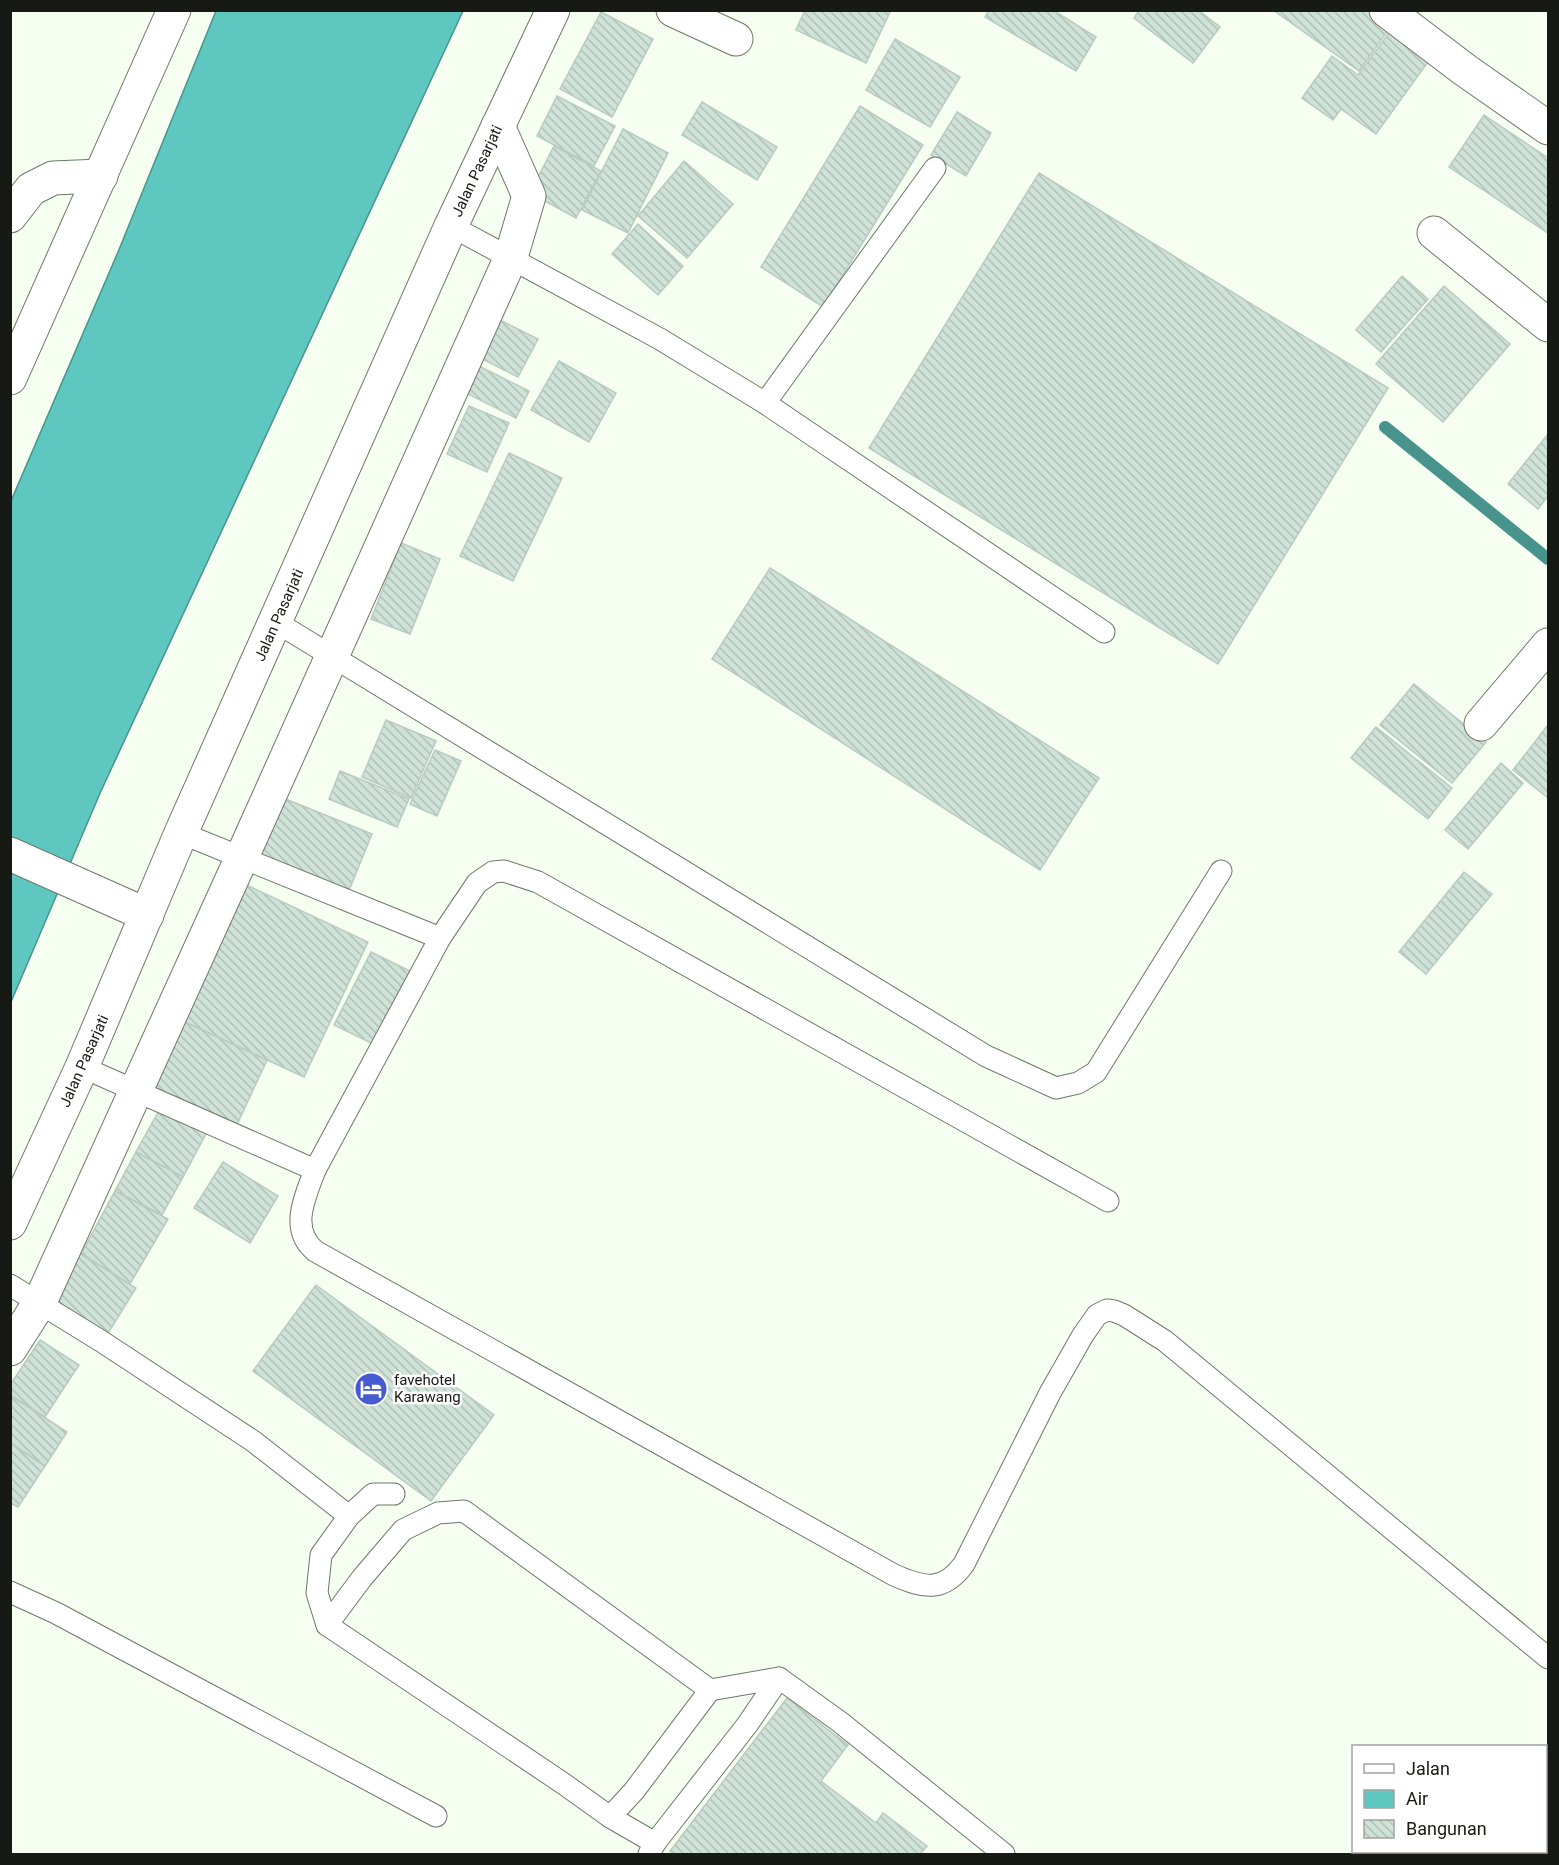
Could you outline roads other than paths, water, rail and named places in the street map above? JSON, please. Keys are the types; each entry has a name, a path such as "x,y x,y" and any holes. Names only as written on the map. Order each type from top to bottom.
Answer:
{"street":[{"path":"10,378 174,10"},
{"name":"Jalan Pasarjati","path":"10,1223 82,1067 181,833 451,226 553,10"},
{"path":"673,10 736,39"},
{"path":"1386,10 1465,70 1548,128"},
{"path":"10,1349 40,1302 511,258 529,196 498,126"},
{"path":"10,216 31,189 54,178 101,176"},
{"path":"1434,232 1548,325"},
{"path":"1481,724 1548,645"},
{"path":"10,854 147,915"}],"lane":[{"path":"765,403 935,168"},
{"path":"451,226 660,339 765,403 1104,632"},
{"path":"276,622 986,1056 1056,1088 1078,1083 1096,1072 1221,871"},
{"path":"181,833 440,938"},
{"path":"1108,1201 538,882 504,872 493,872 477,883 440,938 315,1170 300,1210 303,1236 315,1251 884,1569 912,1582 930,1586 949,1580 964,1564 1050,1393 1083,1335 1097,1315 1107,1310 1114,1311 1165,1341 1548,1658"},
{"path":"82,1067 315,1170"},
{"path":"10,1285 40,1302 253,1441 349,1516"},
{"path":"394,1494 374,1494 349,1516 321,1556 317,1593 327,1625 610,1817 652,1849 747,1725 779,1678"},
{"path":"327,1625 362,1578 403,1530 438,1513 464,1511 710,1690"},
{"path":"10,1593 56,1613 436,1816"},
{"path":"610,1817 634,1791 710,1690 779,1678 840,1722 1004,1854"}],"water":[{"path":"216,11 463,11 101,791 11,1002 11,501 118,252"}],"waterway":[{"path":"1385,427 1548,559"}],"place":[{"name":"favehotel Karawang","path":"371,1389"}]}
